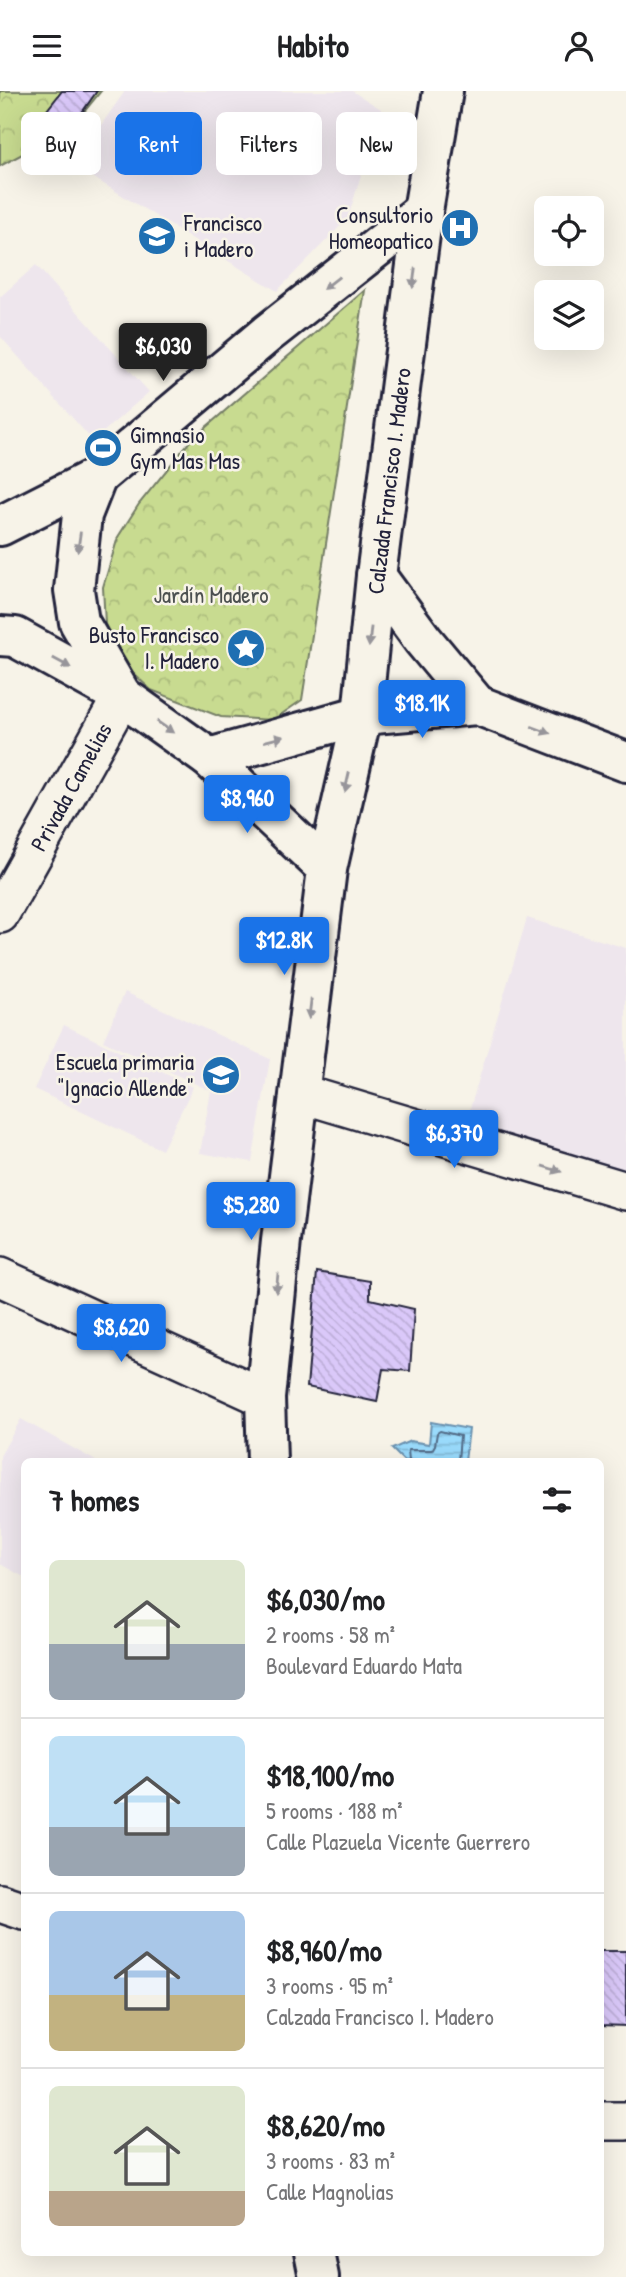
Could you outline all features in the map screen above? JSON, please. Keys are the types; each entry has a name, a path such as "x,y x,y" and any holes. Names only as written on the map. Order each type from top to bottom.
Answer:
{"main road":[{"name":"Calzada Francisco I. Madero","path":"267,1458 265,1398 327,869 362,715 376,576 423,211 443,91"},
{"path":"0,526 97,477 267,334 423,211"},
{"path":"97,477 82,515 74,590 79,622 122,696"},
{"path":"376,576 423,640 477,705"},
{"path":"0,636 15,637 122,696 209,758 327,869"},
{"path":"209,758 362,715 477,705 626,762"},
{"path":"315,2256 319,2277"}],"street":[{"name":"Privada Camelias","path":"0,913 122,696"},
{"path":"299,1093 626,1191"},
{"path":"0,1277 265,1398"},
{"path":"0,1903 21,1910"},
{"path":"604,2121 626,2121"}],"shaded area":[{"path":"125,91 352,91 381,109 380,112 336,112 336,175 361,175 348,218 277,291 89,175 101,175 101,125"},
{"path":"36,265 149,392 93,441 0,336 0,297"},
{"path":"527,918 626,948 626,1171 466,1122"},
{"name":"Escuela primaria \"Ignacio Allende\"","path":"125,992 270,1059 252,1162 200,1153 211,1091 103,1041"},
{"path":"64,1025 193,1087 162,1150 34,1089"},
{"path":"21,1419 91,1458 21,1458 21,1575 0,1564 0,1456"}],"green space":[{"path":"0,91 101,91 84,112 21,112 21,155 0,166"},
{"name":"Jardín Madero","path":"365,290 302,700 273,720 221,717 151,690 119,660 105,624 103,587 118,537 139,504 190,441"}],"water":[{"path":"431,1422 469,1429 465,1458 401,1458 392,1449 410,1441 429,1444"}],"building":[{"path":"62,91 97,91 82,112 47,110"},
{"path":"317,1272 370,1281 370,1299 414,1309 410,1371 383,1369 377,1402 307,1387"},
{"path":"604,1951 626,1951 626,2026 604,2025"}],"place":[{"name":"Consultorio Homeopatico","path":"460,228"},
{"name":"Francisco i Madero","path":"157,236"},
{"name":"Gimnasio Gym Mas Mas","path":"103,448"},
{"name":"Busto Francisco I. Madero","path":"246,648"},
{"name":"Escuela primaria \"Ignacio Allende\"","path":"221,1075"}]}
